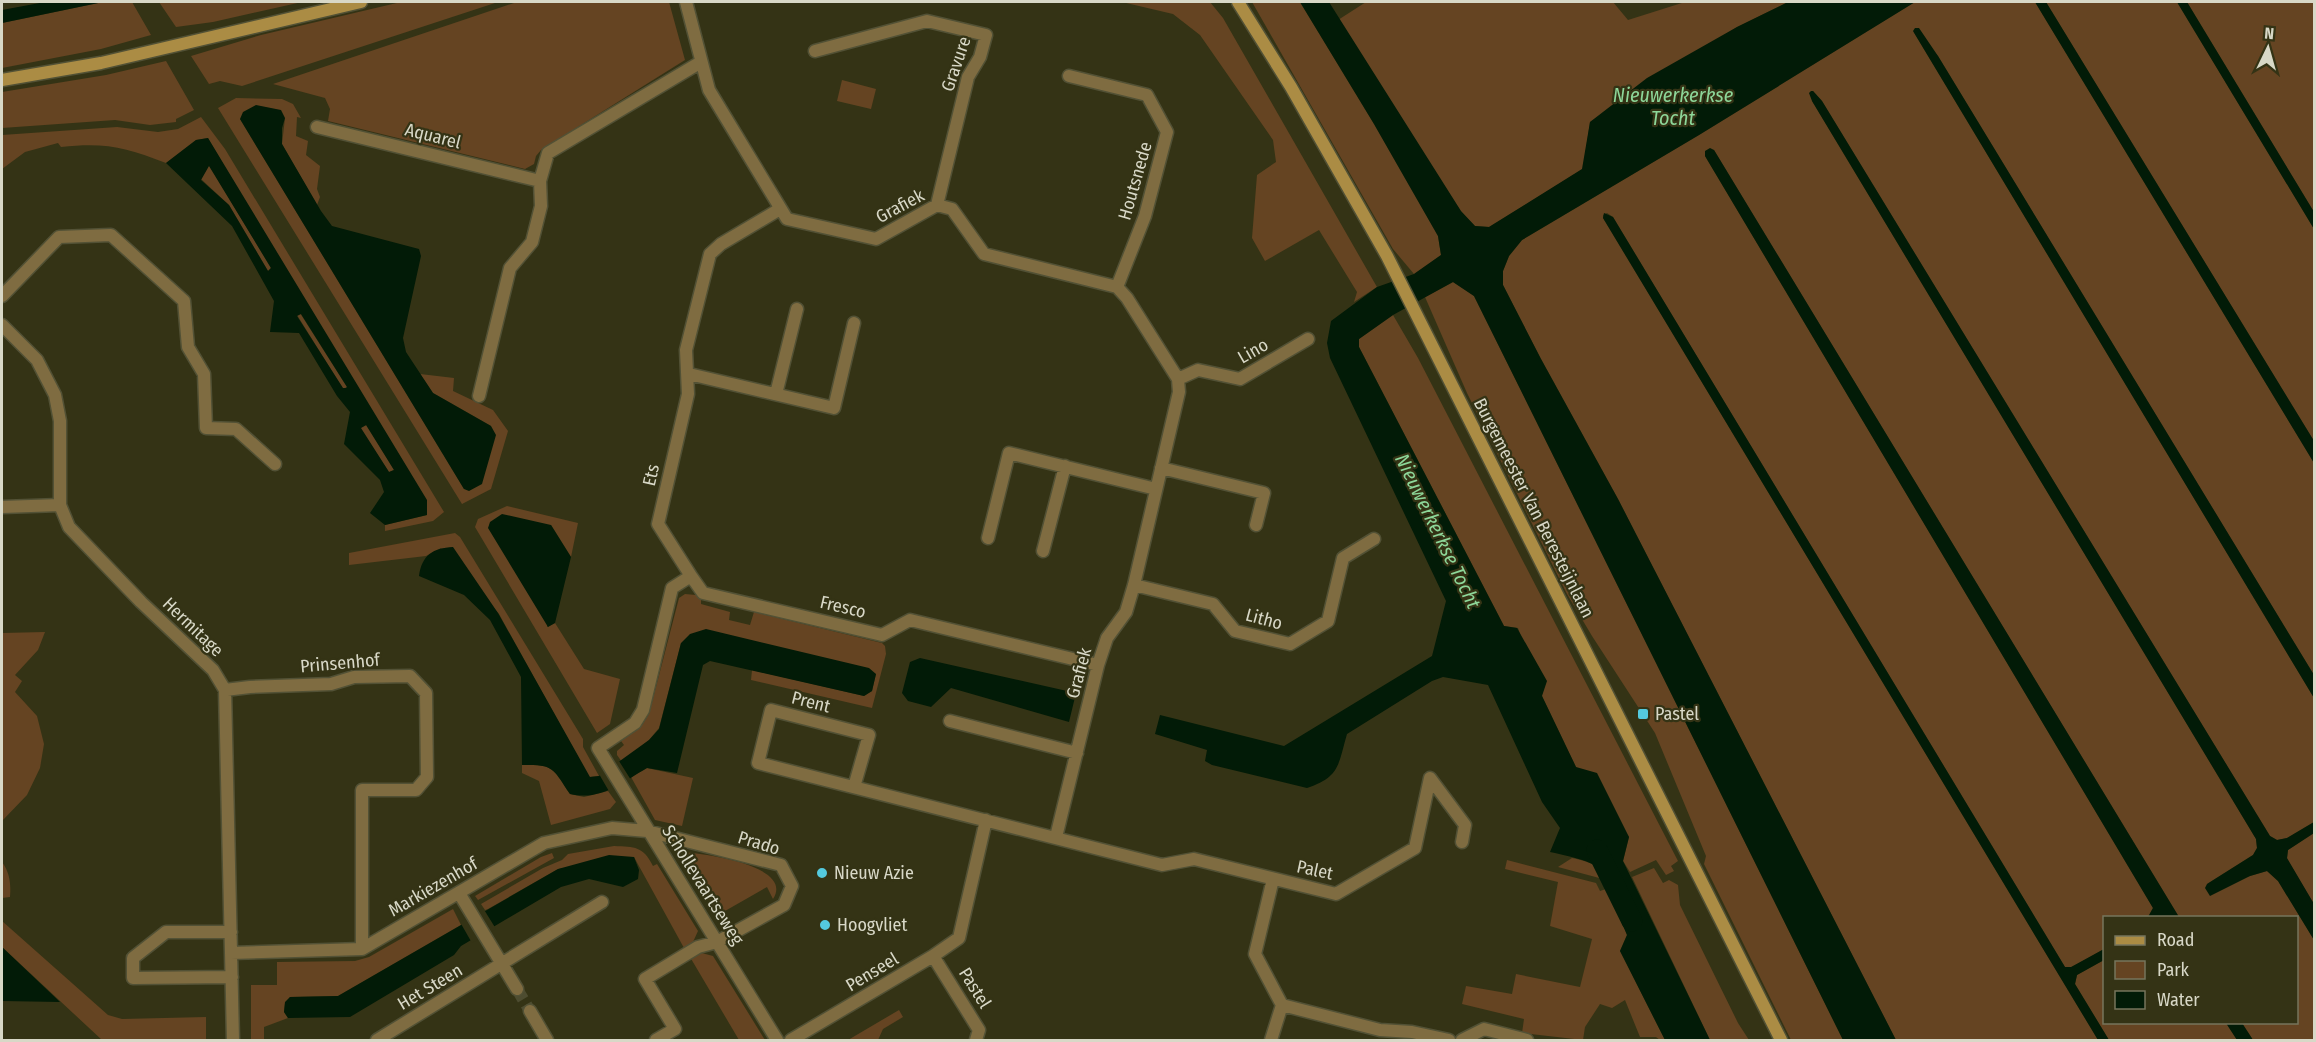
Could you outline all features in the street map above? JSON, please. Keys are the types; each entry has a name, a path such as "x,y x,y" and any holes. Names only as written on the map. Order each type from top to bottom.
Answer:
{"main road":[{"path":"2,80 139,54 362,2"},
{"name":"Burgemeester Van Beresteijnlaan","path":"1238,2 1291,87 1387,256 1781,1041"}],"street":[{"name":"Grafiek","path":"686,2 709,90 787,219 876,239 937,205 952,209 984,254 1117,286"},
{"name":"Gravure","path":"815,51 927,21 986,35 980,57 968,77 937,205"},
{"path":"479,396 510,268 532,242 541,206 540,181 548,153 701,62"},
{"name":"Houtsnede","path":"1069,76 1147,94 1167,132 1146,216 1117,286"},
{"name":"Aquarel","path":"317,127 540,181"},
{"name":"Ets","path":"691,576 658,524 688,394 687,350 710,254 721,244 780,209"},
{"path":"2,296 59,237 111,235 184,302 188,347 204,374 206,428 236,429 275,464"},
{"path":"1117,286 1178,379"},
{"path":"776,394 797,309"},
{"path":"689,374 834,408 854,323"},
{"name":"Hermitage","path":"2,325 37,360 55,395 60,421 60,505 69,527 141,602 213,670 225,690"},
{"name":"Lino","path":"1178,379 1198,370 1240,379 1308,339"},
{"name":"Grafiek","path":"1056,837 1098,665 1107,638 1126,612 1134,585 1179,392 1178,379"},
{"path":"988,538 1009,453 1156,489"},
{"path":"1043,551 1065,466"},
{"path":"1161,468 1264,493 1256,525"},
{"path":"2,507 60,505"},
{"name":"Litho","path":"1134,585 1213,604 1235,631 1290,644 1328,621 1343,558 1374,539"},
{"name":"Fresco","path":"691,576 703,593 882,634 910,620 1098,665"},
{"name":"Schollevaartseweg","path":"691,576 672,588 643,710 634,723 598,748 777,1041"},
{"name":"Prinsenhof","path":"225,690 331,684 354,677 410,676 426,693 427,777 416,790 362,790 362,949"},
{"path":"225,690 233,1041"},
{"name":"Prent","path":"854,787 868,735 771,710 758,763 854,787 986,820 1056,837"},
{"path":"950,721 1077,753"},
{"name":"Palet","path":"1056,837 1162,865 1194,859 1336,894 1415,848 1430,778 1465,825 1462,842"},
{"name":"Penseel","path":"791,1041 959,938 986,820"},
{"name":"Markiezenhof","path":"231,953 362,949 543,843 612,828 647,831"},
{"name":"Prado","path":"647,831 781,866 792,886 783,905 717,942"},
{"path":"1271,1041 1282,1005 1255,954 1273,879"},
{"path":"459,893 517,989"},
{"name":"Het Steen","path":"377,1041 602,902"},
{"path":"231,932 166,933 133,958 133,978 232,977"},
{"path":"656,1041 675,1029 645,979 698,947 717,942"},
{"name":"Pastel","path":"933,956 979,1030 976,1041"},
{"path":"1282,1005 1380,1030 1412,1032 1449,1041"},
{"path":"530,1011 547,1041"},
{"path":"1462,1041 1484,1029 1527,1041"}],"green space":[{"path":"103,2 132,2 151,35 101,49 2,68 2,23"},
{"path":"159,2 302,2 213,22 176,27"},
{"path":"401,2 498,2 242,86 220,81 209,84 191,56 261,35"},
{"path":"517,2 669,2 685,60 541,150 534,164 525,169 328,121 330,109 325,98 273,84"},
{"path":"1122,2 1210,2 1223,18 1377,287 1354,302 1357,292 1319,230 1265,261 1252,238 1257,175 1276,162 1273,140 1200,35 1173,14"},
{"path":"1252,2 1300,2 1374,124 1438,236 1441,255 1414,274 1393,249"},
{"path":"1366,2 1613,2 1628,20 1685,2 1788,2 1737,27 1590,122 1583,169 1489,227 1475,226 1461,212 1338,20"},
{"path":"1915,2 2035,2 2314,463 2314,675 1938,56 1913,31 2314,698 2314,822 2287,838 2277,840 2270,836 1822,101 1813,91 1812,101 2256,839 2257,848 2253,855 2207,884 2267,871 2278,881 2314,940 2314,1040 2253,1040 2243,1024 2298,1024 2298,916 2178,916 1714,150 1705,156 2153,908 2149,916 2103,916 2103,950 2071,968 2065,967 1613,217 1607,213 1603,215 2098,1040 1896,1040 1618,499 1503,285 1503,271 1509,256 1522,240 1699,135"},
{"path":"2046,2 2177,2 2314,229 2314,441"},
{"path":"2187,2 2314,2 2314,212"},
{"path":"166,61 194,110 176,119 176,122 150,125 115,120 2,128 2,92 106,75"},
{"path":"842,80 876,89 871,109 837,101"},
{"path":"236,98 282,99 293,104 301,118 297,117 296,136 308,141 306,155 320,166 317,189 320,197 317,205 282,144 285,118 240,119 464,489 491,426 433,393 420,374 454,378 453,391 493,410 508,431 491,489 462,504 218,108"},
{"path":"201,117 225,149 444,512 433,521 385,531 385,525 427,515 208,138 196,140 166,163 115,147 90,145 61,147 58,143 25,152 2,169 2,135 117,127 158,132 178,129"},
{"path":"209,165 271,268 268,271 229,205 201,179"},
{"path":"1453,282 1474,296 1843,1040 1791,1040 1704,864 1706,856 1655,733 1567,594 1467,393 1425,297"},
{"path":"300,313 347,387 343,389 297,315"},
{"path":"1393,315 1418,358 1678,861 1671,866 1674,871 1666,875 1656,860 1630,872 1623,861 1629,837 1576,767 1542,696 1518,628 1504,626 1359,347 1359,339"},
{"path":"367,425 394,470 389,472 360,428"},
{"path":"507,506 578,523 571,557 551,525 547,627 555,623 584,669 620,679 610,724 597,733 475,527 478,519"},
{"path":"455,533 460,537 583,739 583,747 599,776 589,777 499,614 441,548 426,556 349,565 349,553"},
{"path":"685,594 696,595 701,599 701,604 730,612 729,620 750,625 754,612 882,643 886,654 872,708 751,680 752,670 864,696 872,691 876,674 681,643 659,728 649,740 622,762 617,751 624,745 621,741 642,725 649,714 679,598"},
{"path":"45,632 38,650 15,675 22,681 15,692 37,716 44,744 40,768 27,795 2,821 2,633"},
{"path":"522,765 547,767 552,770 570,794 584,797 608,791 616,802 610,809 551,825 539,781 522,773"},
{"path":"647,768 693,778 682,826 655,820 631,777"},
{"path":"2314,833 2314,904 2287,859 2288,850"},
{"path":"614,846 638,849 646,855 653,866 657,864 698,931 693,942 684,948 634,857 558,869 488,909 485,910 481,904 543,868 562,860 568,854"},
{"path":"681,852 725,858 759,869 771,877 776,887 773,899 767,887 718,915"},
{"path":"552,853 554,858 478,900 475,896 541,857"},
{"path":"1572,858 1600,868 1612,881 1608,882 1558,867"},
{"path":"1507,860 1596,883 1600,891 1615,886 1619,895 1618,910 1627,935 1620,951 1665,1040 1656,1037 1640,1037 1625,1000 1612,1008 1600,1004 1585,1027 1583,1040 1522,1033 1524,1019 1462,1004 1466,986 1512,994 1516,974 1580,987 1592,939 1550,926 1558,882 1505,869"},
{"path":"2,862 8,874 10,897 2,898"},
{"path":"1654,868 1663,883 1669,880 1678,885 1680,905 1738,1023 1749,1040 1710,1040 1632,877"},
{"path":"453,909 461,925 338,996 290,997 285,1003 284,1012 288,1018 264,1027 264,1040 251,1040 251,985 277,985 277,962 355,961 369,957"},
{"path":"2,921 108,1015 122,1019 206,1017 206,1040 102,1040 2,947"},
{"path":"698,952 713,956 765,1040 739,1040 690,957"},
{"path":"2103,961 2103,1024 2227,1024 2237,1040 2109,1040 2075,984 2077,975"},
{"path":"899,1010 903,1017 883,1029 878,1040 848,1040"}],"water":[{"path":"45,2 103,2 2,23 2,10"},
{"name":"Nieuwerkerkse Tocht","path":"1300,2 1329,2 1461,211 1475,226 1489,227 1582,169 1590,122 1647,78 1737,27 1788,2 1915,2 1699,135 1522,240 1509,256 1503,271 1503,285 1618,499 1896,1040 1843,1040 1474,296 1453,282 1393,315 1359,339 1359,347 1504,626 1517,628 1547,681 1542,696 1576,767 1597,773 1629,837 1623,861 1710,1040 1665,1040 1620,951 1627,935 1619,915 1619,894 1615,884 1609,875 1592,864 1550,852 1560,828 1542,802 1488,685 1443,677 1432,681 1347,734 1339,762 1332,774 1318,784 1307,788 1212,765 1205,761 1207,750 1155,734 1160,715 1284,746 1432,656 1446,601 1330,358 1327,343 1331,321 1377,287 1414,274 1441,255 1438,236"},
{"path":"2035,2 2046,2 2314,441 2314,463"},
{"path":"2177,2 2187,2 2314,212 2314,229"},
{"path":"1919,28 1938,56 2314,675 2314,698 1913,31"},
{"path":"1811,91 1822,101 2270,836 2277,840 2287,838 2314,822 2314,833 2288,850 2287,858 2314,904 2314,940 2278,881 2267,871 2250,876 2210,896 2205,888 2207,884 2253,855 2257,848 2256,839 1812,101 1809,93"},
{"path":"256,105 281,110 285,118 282,128 282,144 332,226 419,249 421,256 403,338 406,352 433,393 491,426 496,435 482,484 469,491 464,489 240,119 243,112"},
{"path":"208,138 427,500 427,515 385,525 370,513 384,492 380,480 344,444 350,412 337,396 299,333 270,332 274,301 232,226 166,163 196,140","holes":["209,166 271,268 268,271 229,205 201,180","301,314 346,388 343,388 297,316","366,425 394,470 389,472 361,428"]},
{"path":"1710,148 1714,150 2178,916 2149,916 2153,908 1705,156 1705,151"},
{"path":"1604,213 1613,217 2065,967 2071,967 2103,950 2103,961 2077,975 2075,984 2109,1040 2098,1040 1603,218"},
{"path":"502,514 551,525 571,557 555,623 548,627 488,528 490,522"},
{"path":"453,547 498,613 590,777 599,776 649,740 659,729 681,643 690,634 706,629 869,668 876,674 872,691 864,696 710,661 703,665 677,773 647,768 601,793 581,796 570,794 552,770 541,766 522,765 521,677 490,620 464,595 419,576 423,563 430,554 440,549"},
{"path":"920,658 1076,693 1069,722 951,688 931,707 908,701 902,693 910,662"},
{"path":"609,855 634,857 639,870 638,879 623,887 589,879 561,887 461,946 454,955 350,1017 288,1018 284,1012 285,1002 290,997 338,996 558,869"},
{"path":"2,947 60,1002 2,1001"},
{"path":"2227,1024 2243,1024 2253,1040 2237,1040"}],"pier":[{"path":"619,761 631,780 610,793 599,774"},
{"path":"483,908 496,929 472,943 460,922"}],"waterway":[{"name":"Nieuwerkerkse Tocht","path":"1597,850 1632,921"}],"tunnel":[{"path":"517,989 530,1011"}],"place":[{"name":"Pastel","path":"1643,714"},
{"name":"Nieuw Azie","path":"822,873"},
{"name":"Hoogvliet","path":"825,925"}]}
